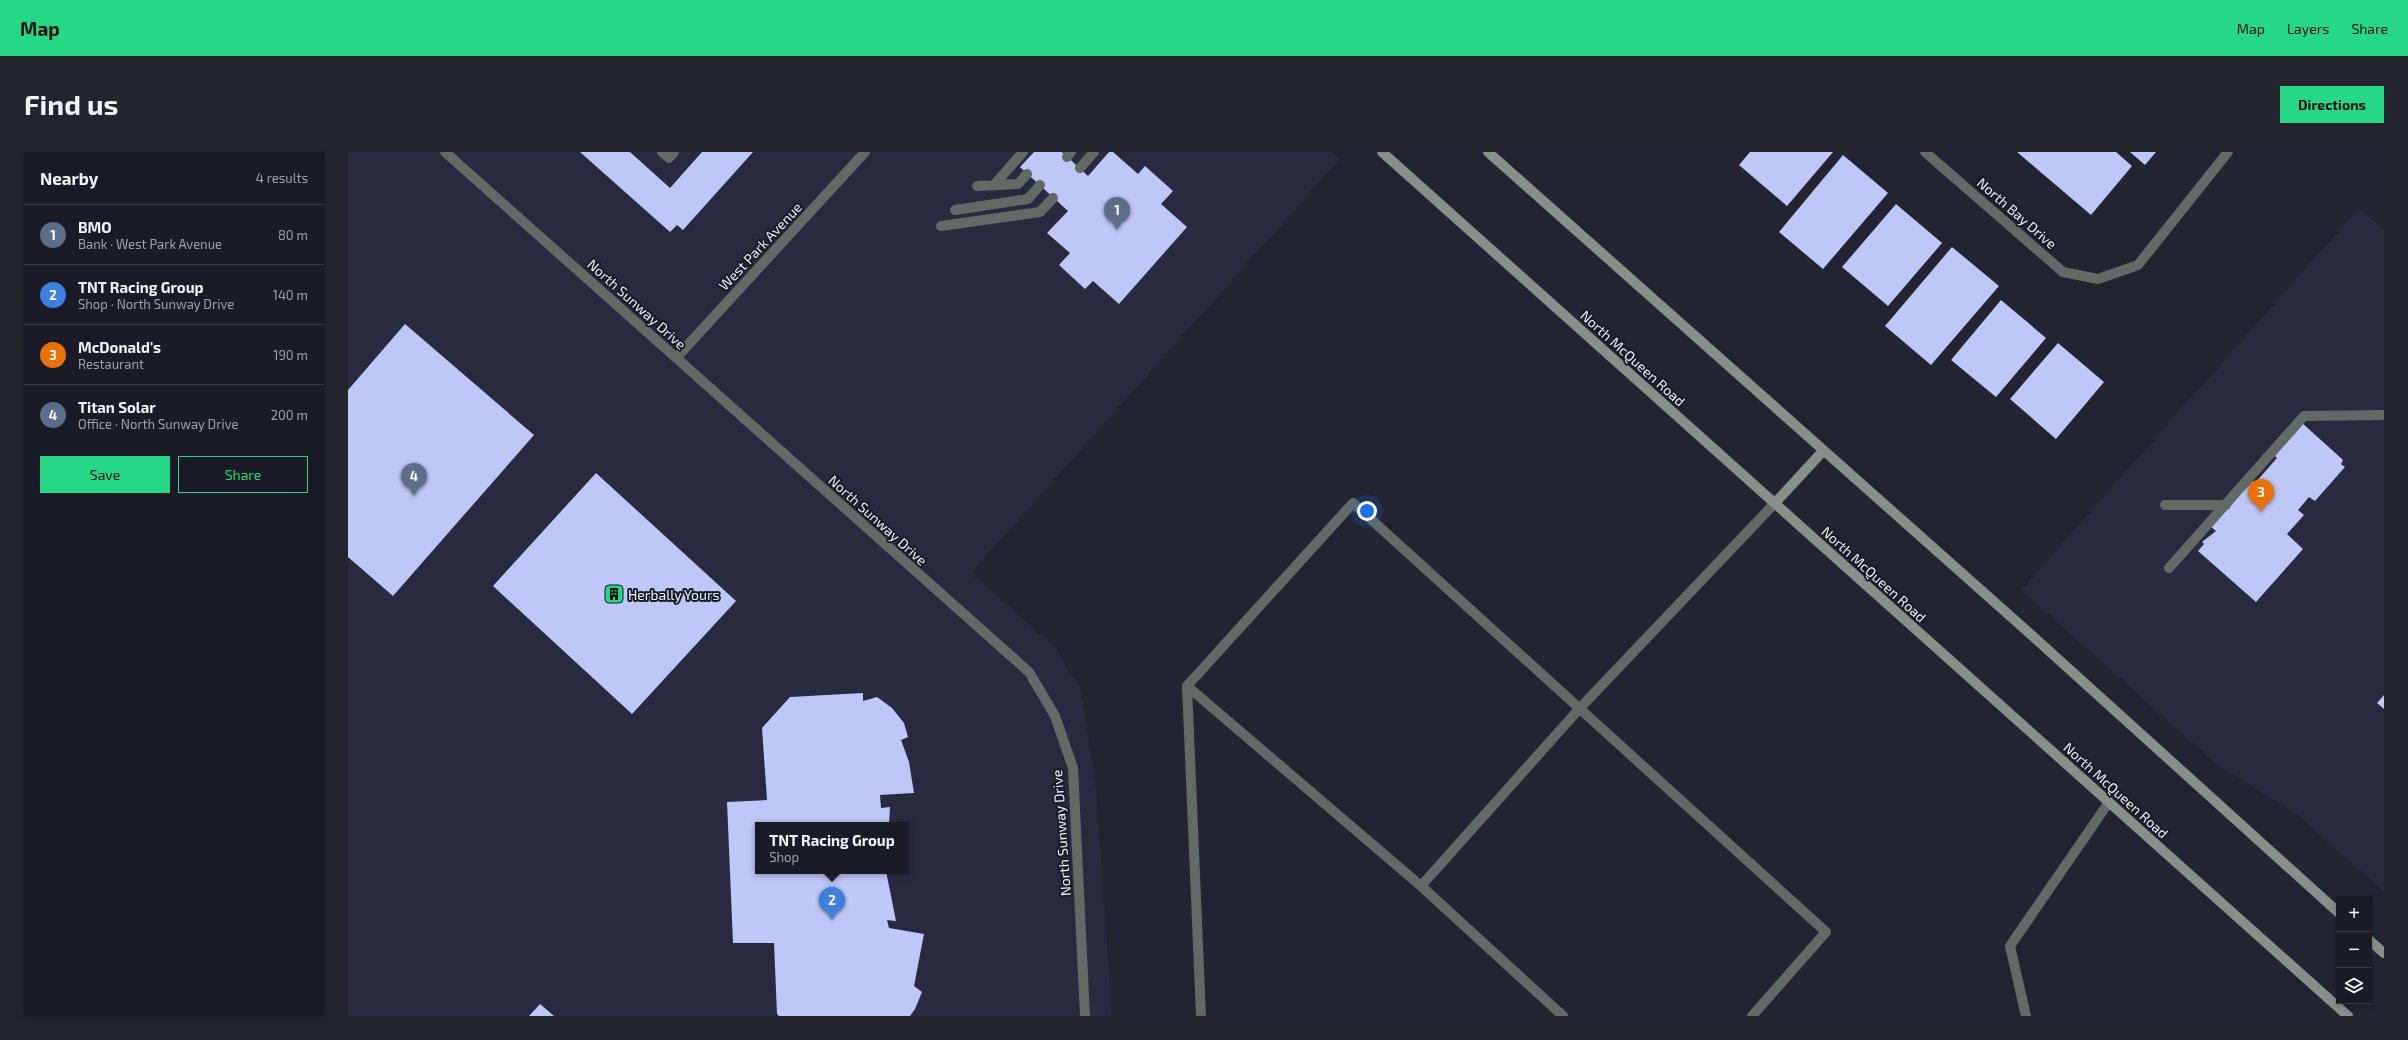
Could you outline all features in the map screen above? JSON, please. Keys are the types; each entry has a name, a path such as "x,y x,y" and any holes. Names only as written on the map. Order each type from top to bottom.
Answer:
{"main road":[{"name":"North McQueen Road","path":"1382,152 2348,1016"},
{"path":"1488,152 2027,631 2336,910"},
{"path":"1775,503 1823,451"},
{"path":"2372,943 2384,953"}],"street":[{"name":"North Sunway Drive","path":"445,152 1029,672 1054,716 1073,768 1086,1016"},
{"path":"662,152 669,158 674,152"},
{"name":"West Park Avenue","path":"676,358 865,152"},
{"path":"994,185 1023,152"},
{"path":"1080,168 1094,152"},
{"name":"North Bay Drive","path":"1926,152 2063,272 2098,279 2138,265 2228,152"},
{"path":"977,186 1018,184 1027,174"},
{"path":"956,210 1028,199 1040,185"},
{"path":"941,226 1040,212 1053,198"},
{"path":"2169,568 2304,416 2384,415"},
{"path":"1201,1016 1187,686 1353,503 1826,932 1752,1016"},
{"path":"1421,886 1580,708 1775,503"},
{"path":"2165,505 2226,505"},
{"path":"1187,686 1421,886 1563,1016"},
{"path":"2026,1016 2010,946 2109,802"}],"shaded area":[{"path":"348,152 1332,152 1340,159 971,573 1056,648 1081,691 1096,788 1112,1016 348,1016"},
{"path":"2359,208 2384,230 2384,892 2297,814 2215,763 2021,590"}],"building":[{"path":"580,152 630,152 670,188 702,152 753,152 683,230 677,225 670,232"},
{"path":"1034,152 1062,152 1088,176 1109,152 1113,152 1138,174 1145,166 1173,191 1161,204 1187,227 1119,304 1093,281 1085,289 1059,265 1070,253 1047,233 1068,211 1020,167"},
{"path":"1750,152 1833,152 1787,206 1739,165"},
{"path":"2017,152 2116,152 2132,166 2091,215"},
{"path":"2130,152 2156,152 2145,165"},
{"path":"1843,155 1888,193 1823,269 1779,232"},
{"path":"1896,204 1942,243 1888,306 1842,267"},
{"path":"1952,247 1999,286 1931,365 1885,326"},
{"path":"2001,300 2046,338 1996,397 1951,360"},
{"path":"405,324 534,435 393,596 348,557 348,390"},
{"path":"2058,343 2104,382 2056,439 2010,399"},
{"path":"2301,422 2343,460 2341,464 2345,467 2315,501 2309,497 2298,510 2304,515 2287,534 2303,549 2256,602 2198,551 2204,544 2202,542 2216,531 2210,526 2251,479 2255,483 2277,458 2273,454"},
{"name":"Herbally Yours","path":"596,473 736,601 632,714 493,586"},
{"path":"863,693 863,701 877,697 892,708 904,723 908,737 901,740 909,762 914,793 880,795 881,808 890,807 889,822 755,822 755,874 887,874 896,921 887,920 889,928 924,934 914,986 922,992 915,1009 910,1016 779,1016 777,1014 774,943 733,943 727,802 767,800 762,728 790,697"},
{"path":"2384,695 2384,709 2377,703"},
{"path":"540,1004 554,1016 529,1016"}],"place":[{"name":"BMO","path":"1117,230"},
{"name":"Titan Solar","path":"414,496"},
{"name":"McDonald's","path":"2261,512"},
{"name":"Herbally Yours","path":"614,594"},
{"name":"TNT Racing Group","path":"832,920"}]}
